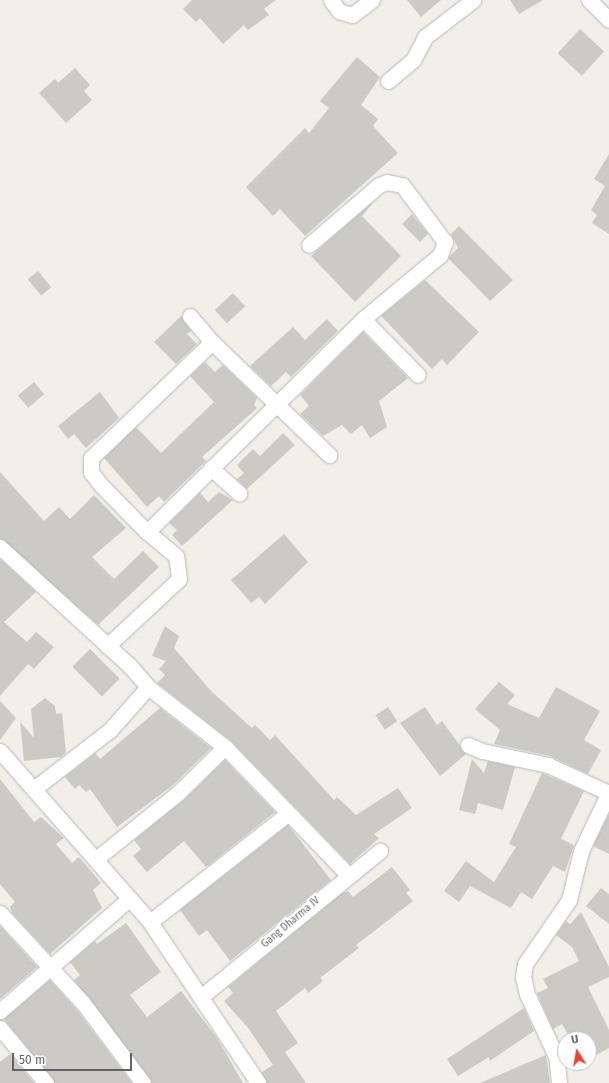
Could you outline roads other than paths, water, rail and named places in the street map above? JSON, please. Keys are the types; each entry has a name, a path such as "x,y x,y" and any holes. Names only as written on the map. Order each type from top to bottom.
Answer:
{"street":[{"path":"331,0 339,11 352,15 372,0"},
{"path":"388,81 413,60 425,37 473,0"},
{"path":"589,0 609,20"},
{"path":"147,532 275,404 363,319 440,255 444,247 443,236 402,185 387,182 378,185 309,245"},
{"path":"190,316 212,342 329,455"},
{"path":"363,319 418,375"},
{"path":"108,646 178,579 176,556 147,532 100,484 91,472 91,458 212,342"},
{"path":"211,468 239,493"},
{"path":"0,548 108,646 148,687 224,747 287,814 348,875"},
{"path":"35,788 110,730 148,687"},
{"path":"468,745 482,751 548,765 609,792 604,812 581,851 569,900 525,964 523,977 556,1056 559,1083"},
{"path":"96,858 179,792 224,747"},
{"path":"0,751 35,788 150,922 202,996 258,1083"},
{"path":"150,922 287,814"},
{"name":"Gang Dharma IV","path":"202,996 348,875 380,851"},
{"path":"0,1011 129,899"},
{"path":"0,913 49,969 83,1003 143,1083"},
{"path":"0,1028 46,1083"}]}
